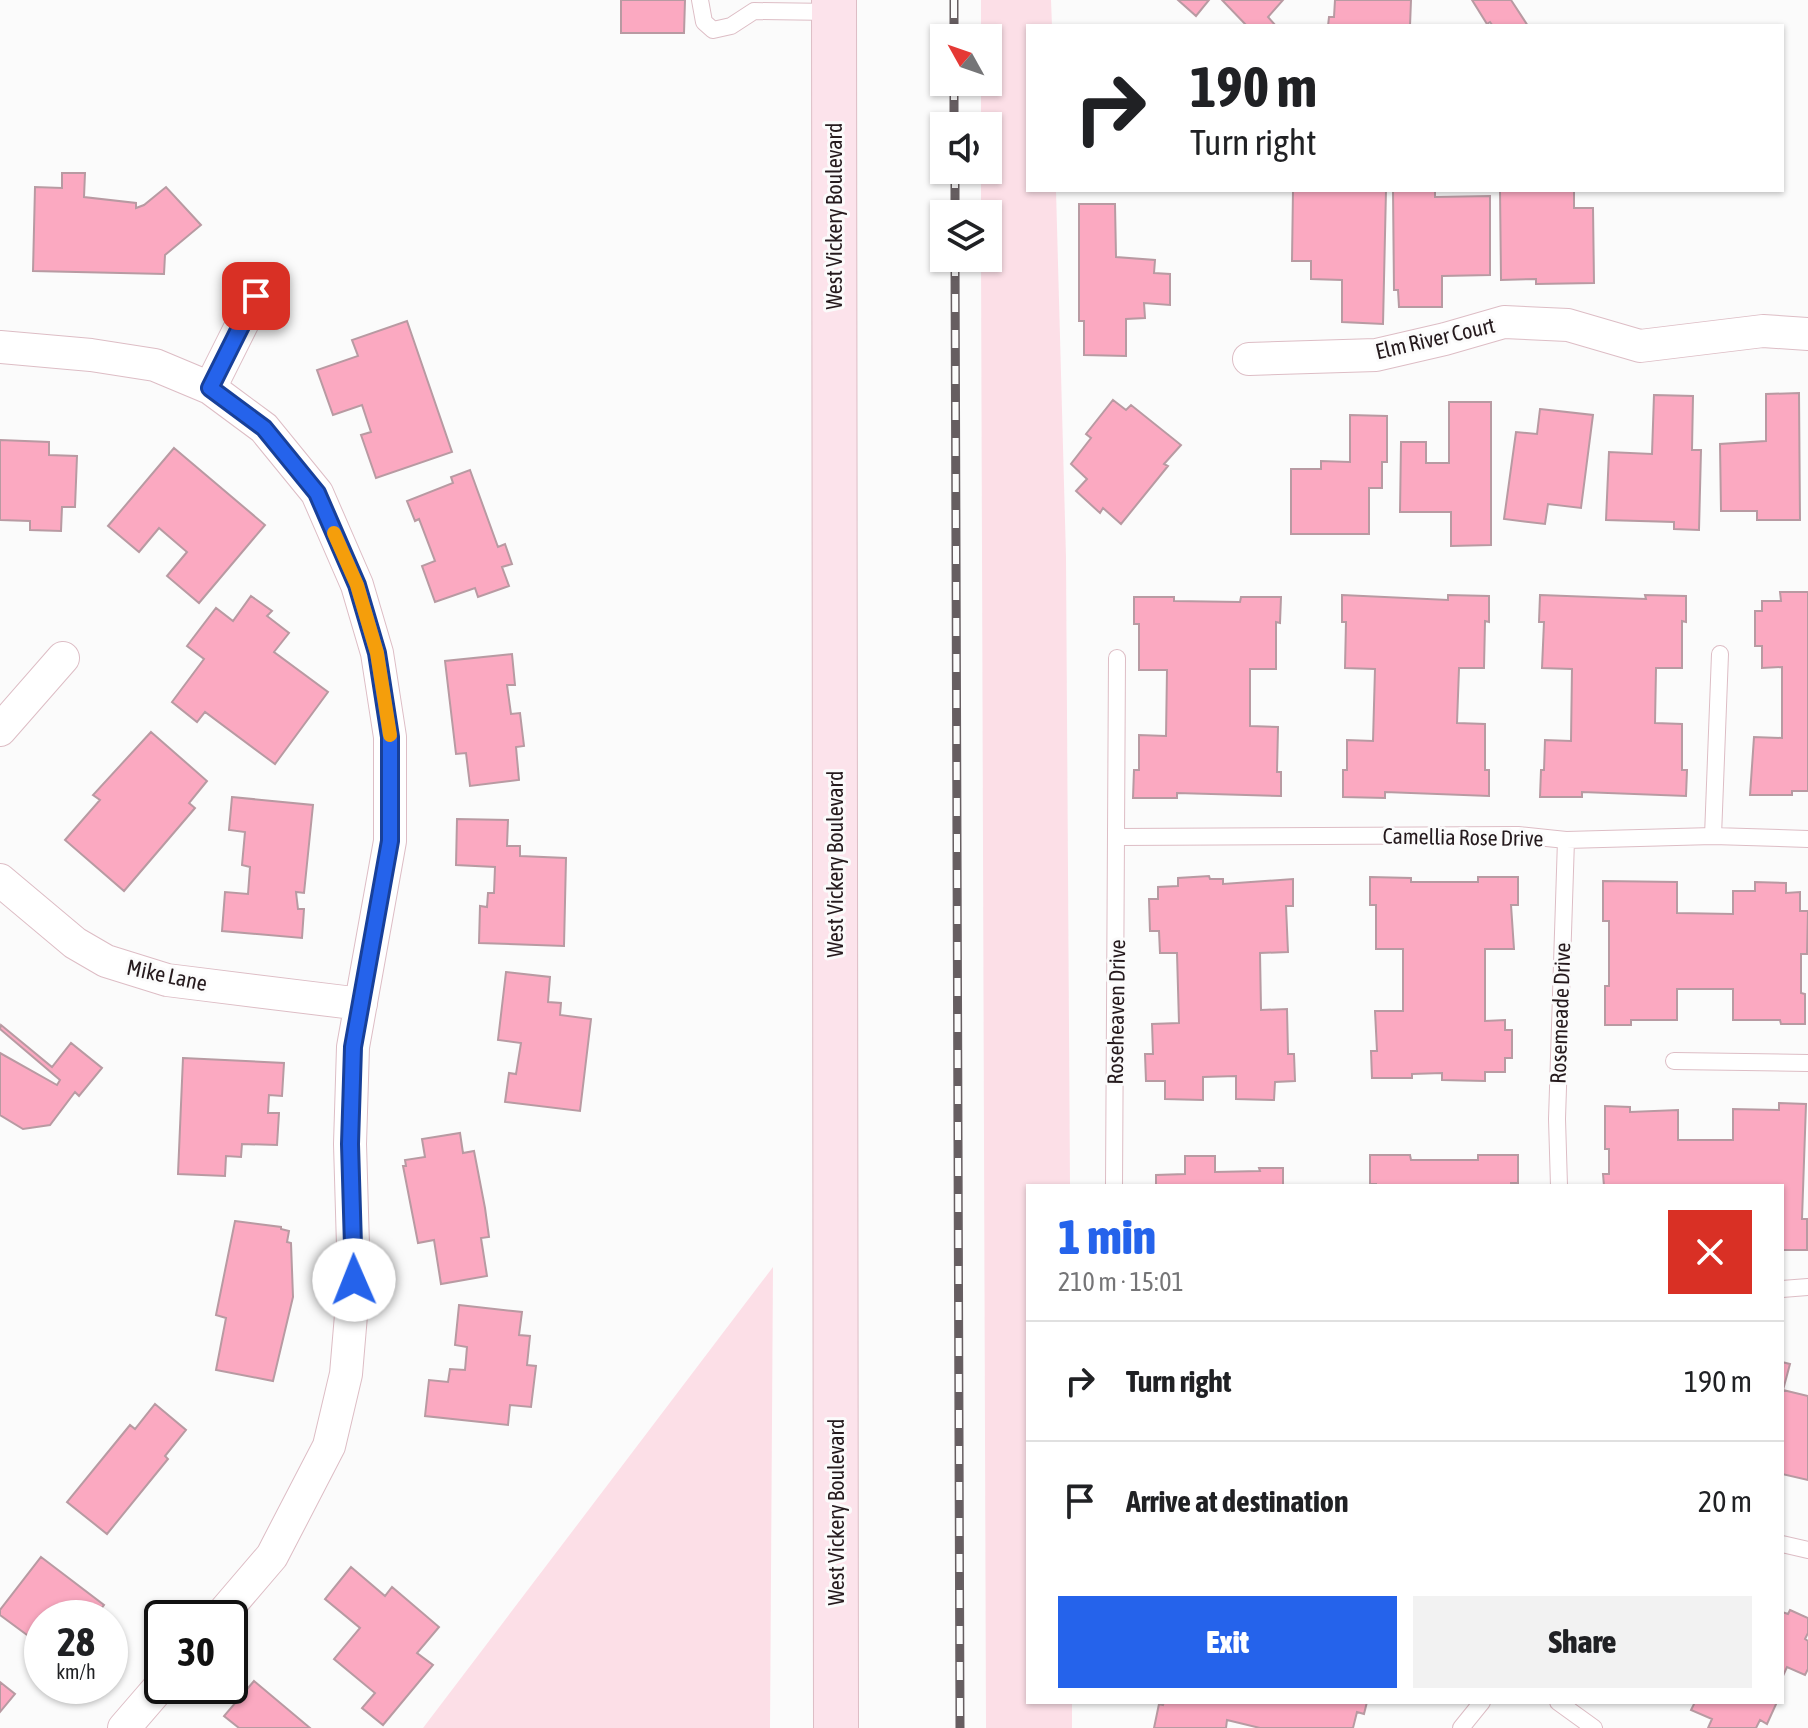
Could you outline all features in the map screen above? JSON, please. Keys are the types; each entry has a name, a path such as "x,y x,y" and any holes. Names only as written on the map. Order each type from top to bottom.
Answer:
{"main road":[{"name":"West Vickery Boulevard","path":"834,6 836,1728"}],"street":[{"path":"210,388 256,296"},
{"name":"Elm River Court","path":"1249,359 1376,355 1504,322 1568,325 1640,346 1763,331 1808,334"},
{"path":"0,347 91,355 155,365 210,388 264,428 317,493 357,585 377,653 390,737 390,841 353,1047 350,1144 354,1280 346,1374 329,1446 272,1556 234,1600"},
{"path":"0,730 63,658"},
{"name":"Mike Lane","path":"0,880 75,943 106,961 167,980 361,1004"},
{"path":"124,1728 145,1704"}],"lane":[{"path":"700,0 704,22 713,30 731,26 753,6 834,6"},
{"path":"1713,836 1720,654"},
{"name":"Roseheaven Drive","path":"1114,1184 1117,658"},
{"name":"Camellia Rose Drive","path":"1118,837 1518,835 1566,840 1713,836 1808,839"},
{"name":"Rosemeade Drive","path":"1559,1184 1557,1119 1566,840"},
{"path":"1674,1061 1808,1063"},
{"path":"1784,1289 1808,1287"},
{"path":"1784,1544 1808,1550"},
{"path":"1461,1728 1480,1704"},
{"path":"1561,1704 1594,1728"}],"shaded area":[{"path":"981,0 1051,0 1052,24 1026,24 1026,192 1056,192 1066,557 1070,1184 1026,1184 1026,1704 1072,1704 1072,1728 986,1728 981,272 1002,272 1002,200 981,200 981,184 1002,184 1002,112 981,112 981,96 1002,96 1002,24 981,24"},
{"path":"773,1267 770,1728 423,1728"}],"building":[{"path":"621,0 685,0 684,33 621,33"},
{"path":"1178,0 1209,0 1196,16"},
{"path":"1222,0 1283,0 1268,17 1274,24 1245,24"},
{"path":"1335,0 1411,0 1410,24 1328,24 1329,17 1334,17"},
{"path":"1472,0 1511,0 1527,24 1490,22 1487,24"},
{"path":"62,173 85,173 84,197 136,203 136,208 166,187 201,225 165,255 164,274 33,271 35,187 62,188"},
{"path":"1293,192 1386,192 1383,324 1342,322 1342,280 1311,279 1311,261 1292,261"},
{"path":"1393,192 1435,192 1435,197 1490,196 1490,275 1442,276 1442,307 1399,307 1398,290 1394,290"},
{"path":"1500,192 1574,192 1574,208 1593,208 1594,283 1536,284 1536,279 1501,280"},
{"path":"1079,204 1115,204 1116,257 1155,260 1154,273 1170,274 1170,305 1144,303 1145,318 1126,319 1126,356 1084,355 1084,321 1079,321"},
{"path":"407,321 452,452 376,478 361,435 371,432 362,405 333,415 317,370 358,356 352,340"},
{"path":"1799,393 1800,520 1757,520 1757,511 1721,511 1720,444 1766,441 1766,394"},
{"path":"1654,395 1693,396 1692,450 1701,450 1699,530 1674,529 1674,522 1606,520 1609,452 1652,454"},
{"path":"1113,400 1126,410 1131,405 1181,445 1121,524 1103,508 1100,513 1076,491 1087,479 1071,464 1091,438 1086,434"},
{"path":"1449,402 1491,402 1491,545 1451,546 1451,512 1400,512 1401,442 1426,442 1426,463 1449,463"},
{"path":"1540,409 1593,415 1581,508 1548,504 1545,524 1504,519 1516,432 1537,434"},
{"path":"1350,415 1387,416 1387,462 1382,462 1382,488 1369,488 1369,534 1291,534 1291,469 1321,469 1321,461 1350,462"},
{"path":"0,440 49,442 49,455 77,456 75,507 62,507 61,531 30,530 30,521 0,520"},
{"path":"174,448 265,525 199,603 167,576 187,552 159,528 139,552 108,526"},
{"path":"470,470 498,547 505,544 512,564 502,567 509,586 478,597 475,588 435,602 422,566 435,561 419,519 415,521 407,501 453,483 451,477"},
{"path":"1780,592 1808,592 1808,791 1792,791 1792,795 1750,795 1754,737 1782,738 1782,667 1762,668 1762,646 1755,646 1755,611 1762,611 1762,601 1781,601"},
{"path":"1342,595 1448,600 1448,595 1489,596 1484,668 1459,668 1457,723 1485,724 1485,770 1489,770 1489,796 1385,792 1385,798 1343,797 1347,740 1373,741 1375,669 1345,668 1346,622 1342,622"},
{"path":"1540,595 1646,599 1645,595 1686,596 1686,622 1682,621 1682,668 1656,668 1655,723 1682,724 1682,770 1687,770 1686,796 1582,792 1582,797 1540,797 1545,740 1571,741 1572,669 1542,668 1544,622 1539,622"},
{"path":"251,596 272,611 267,616 289,633 274,652 328,692 275,764 205,712 197,722 172,702 204,659 187,646 216,608 233,621"},
{"path":"1134,597 1240,602 1241,597 1281,597 1280,623 1276,622 1276,669 1250,669 1250,726 1278,727 1277,772 1281,772 1281,796 1177,793 1177,798 1133,798 1134,770 1139,770 1139,735 1166,736 1167,670 1139,670 1139,624 1134,624"},
{"path":"512,654 515,685 507,685 511,714 520,713 524,746 516,747 519,780 470,786 466,753 456,754 445,661"},
{"path":"151,732 207,781 189,803 195,808 124,891 65,840 100,800 93,795"},
{"path":"232,797 313,805 304,893 296,892 298,909 304,909 302,938 222,931 225,892 248,894 250,867 242,865 245,832 229,830"},
{"path":"457,819 508,820 507,846 520,846 520,856 566,858 564,946 479,943 480,906 487,907 488,893 494,893 495,867 456,865"},
{"path":"1209,876 1210,879 1223,879 1223,884 1293,879 1293,906 1286,906 1288,952 1260,953 1261,1010 1287,1009 1288,1054 1294,1054 1295,1081 1275,1082 1274,1100 1236,1099 1236,1076 1203,1077 1203,1100 1165,1099 1165,1081 1146,1081 1145,1054 1153,1054 1152,1024 1179,1023 1177,953 1160,953 1159,931 1150,931 1149,899 1158,899 1158,887 1178,886 1178,878"},
{"path":"1370,877 1411,878 1411,882 1478,882 1478,877 1518,877 1518,905 1511,905 1514,949 1485,949 1485,1021 1505,1020 1505,1030 1512,1030 1512,1058 1505,1058 1505,1072 1485,1072 1485,1081 1442,1080 1442,1073 1412,1074 1412,1078 1372,1078 1371,1051 1377,1051 1375,1011 1403,1011 1403,949 1376,949 1376,905 1370,905"},
{"path":"1603,881 1677,882 1677,913 1733,914 1733,891 1755,891 1755,882 1786,883 1786,893 1800,892 1800,911 1808,911 1807,954 1801,954 1805,1024 1781,1024 1780,1020 1733,1020 1733,989 1677,989 1677,1020 1631,1020 1631,1025 1605,1025 1605,986 1609,986 1609,921 1603,921"},
{"path":"506,972 550,977 548,1002 561,1003 560,1015 591,1019 580,1111 505,1102 509,1073 516,1074 521,1043 498,1040"},
{"path":"1,1025 52,1067 71,1043 102,1068 79,1096 75,1092 50,1125 23,1129 0,1115 0,1053 57,1085 60,1080 0,1029"},
{"path":"183,1058 284,1063 282,1096 269,1095 268,1113 279,1113 277,1145 242,1144 241,1157 226,1156 225,1176 178,1174"},
{"path":"1779,1103 1806,1104 1802,1219 1807,1219 1807,1250 1784,1250 1784,1184 1604,1184 1603,1174 1609,1174 1609,1149 1605,1149 1605,1106 1630,1107 1630,1112 1678,1110 1678,1140 1733,1140 1733,1109 1779,1110"},
{"path":"460,1133 463,1153 474,1151 485,1208 489,1237 481,1238 487,1276 441,1284 434,1240 418,1243 403,1166 406,1166 405,1160 425,1157 422,1139"},
{"path":"1370,1155 1410,1155 1411,1160 1478,1160 1478,1155 1518,1155 1518,1183 1370,1184"},
{"path":"1185,1156 1215,1156 1215,1172 1283,1168 1283,1184 1156,1184 1156,1175 1185,1174"},
{"path":"235,1221 281,1227 289,1231 287,1242 291,1243 293,1297 273,1381 216,1370 226,1318 216,1315"},
{"path":"459,1305 522,1312 519,1335 530,1336 527,1365 536,1366 531,1407 510,1405 508,1425 425,1416 429,1380 448,1382 450,1369 465,1370 467,1347 455,1345"},
{"path":"1784,1362 1790,1364 1784,1386"},
{"path":"1784,1390 1808,1396 1808,1480 1784,1474"},
{"path":"155,1404 186,1430 165,1456 168,1459 107,1534 67,1502 130,1425 135,1429"},
{"path":"41,1557 97,1600 24,1600 24,1633 0,1615 0,1610"},
{"path":"351,1567 385,1596 392,1587 439,1627 417,1653 433,1665 383,1725 362,1708 375,1693 334,1659 360,1628 325,1599"},
{"path":"1790,1610 1808,1618 1805,1639 1808,1641 1808,1669 1805,1675 1787,1667 1784,1674 1784,1613 1788,1614"},
{"path":"254,1681 310,1728 239,1728 224,1716 234,1704 248,1704 248,1688"},
{"path":"0,1682 15,1694 0,1712"},
{"path":"1159,1704 1366,1704 1364,1714 1357,1712 1353,1728 1260,1728 1227,1720 1226,1728 1154,1728"},
{"path":"1694,1704 1776,1704 1767,1724 1760,1720 1756,1728 1708,1728 1712,1719 1691,1710"}],"railway":[{"path":"954,0 954,24"},
{"path":"954,96 954,112"},
{"path":"955,184 955,200"},
{"path":"955,272 960,1728"}],"slow traffic":[{"path":"334,533 357,585 377,653 390,735"}],"route":[{"path":"256,296 210,388 264,428 317,493 357,585 377,653 390,737 390,841 353,1047 350,1144 354,1280"}]}
